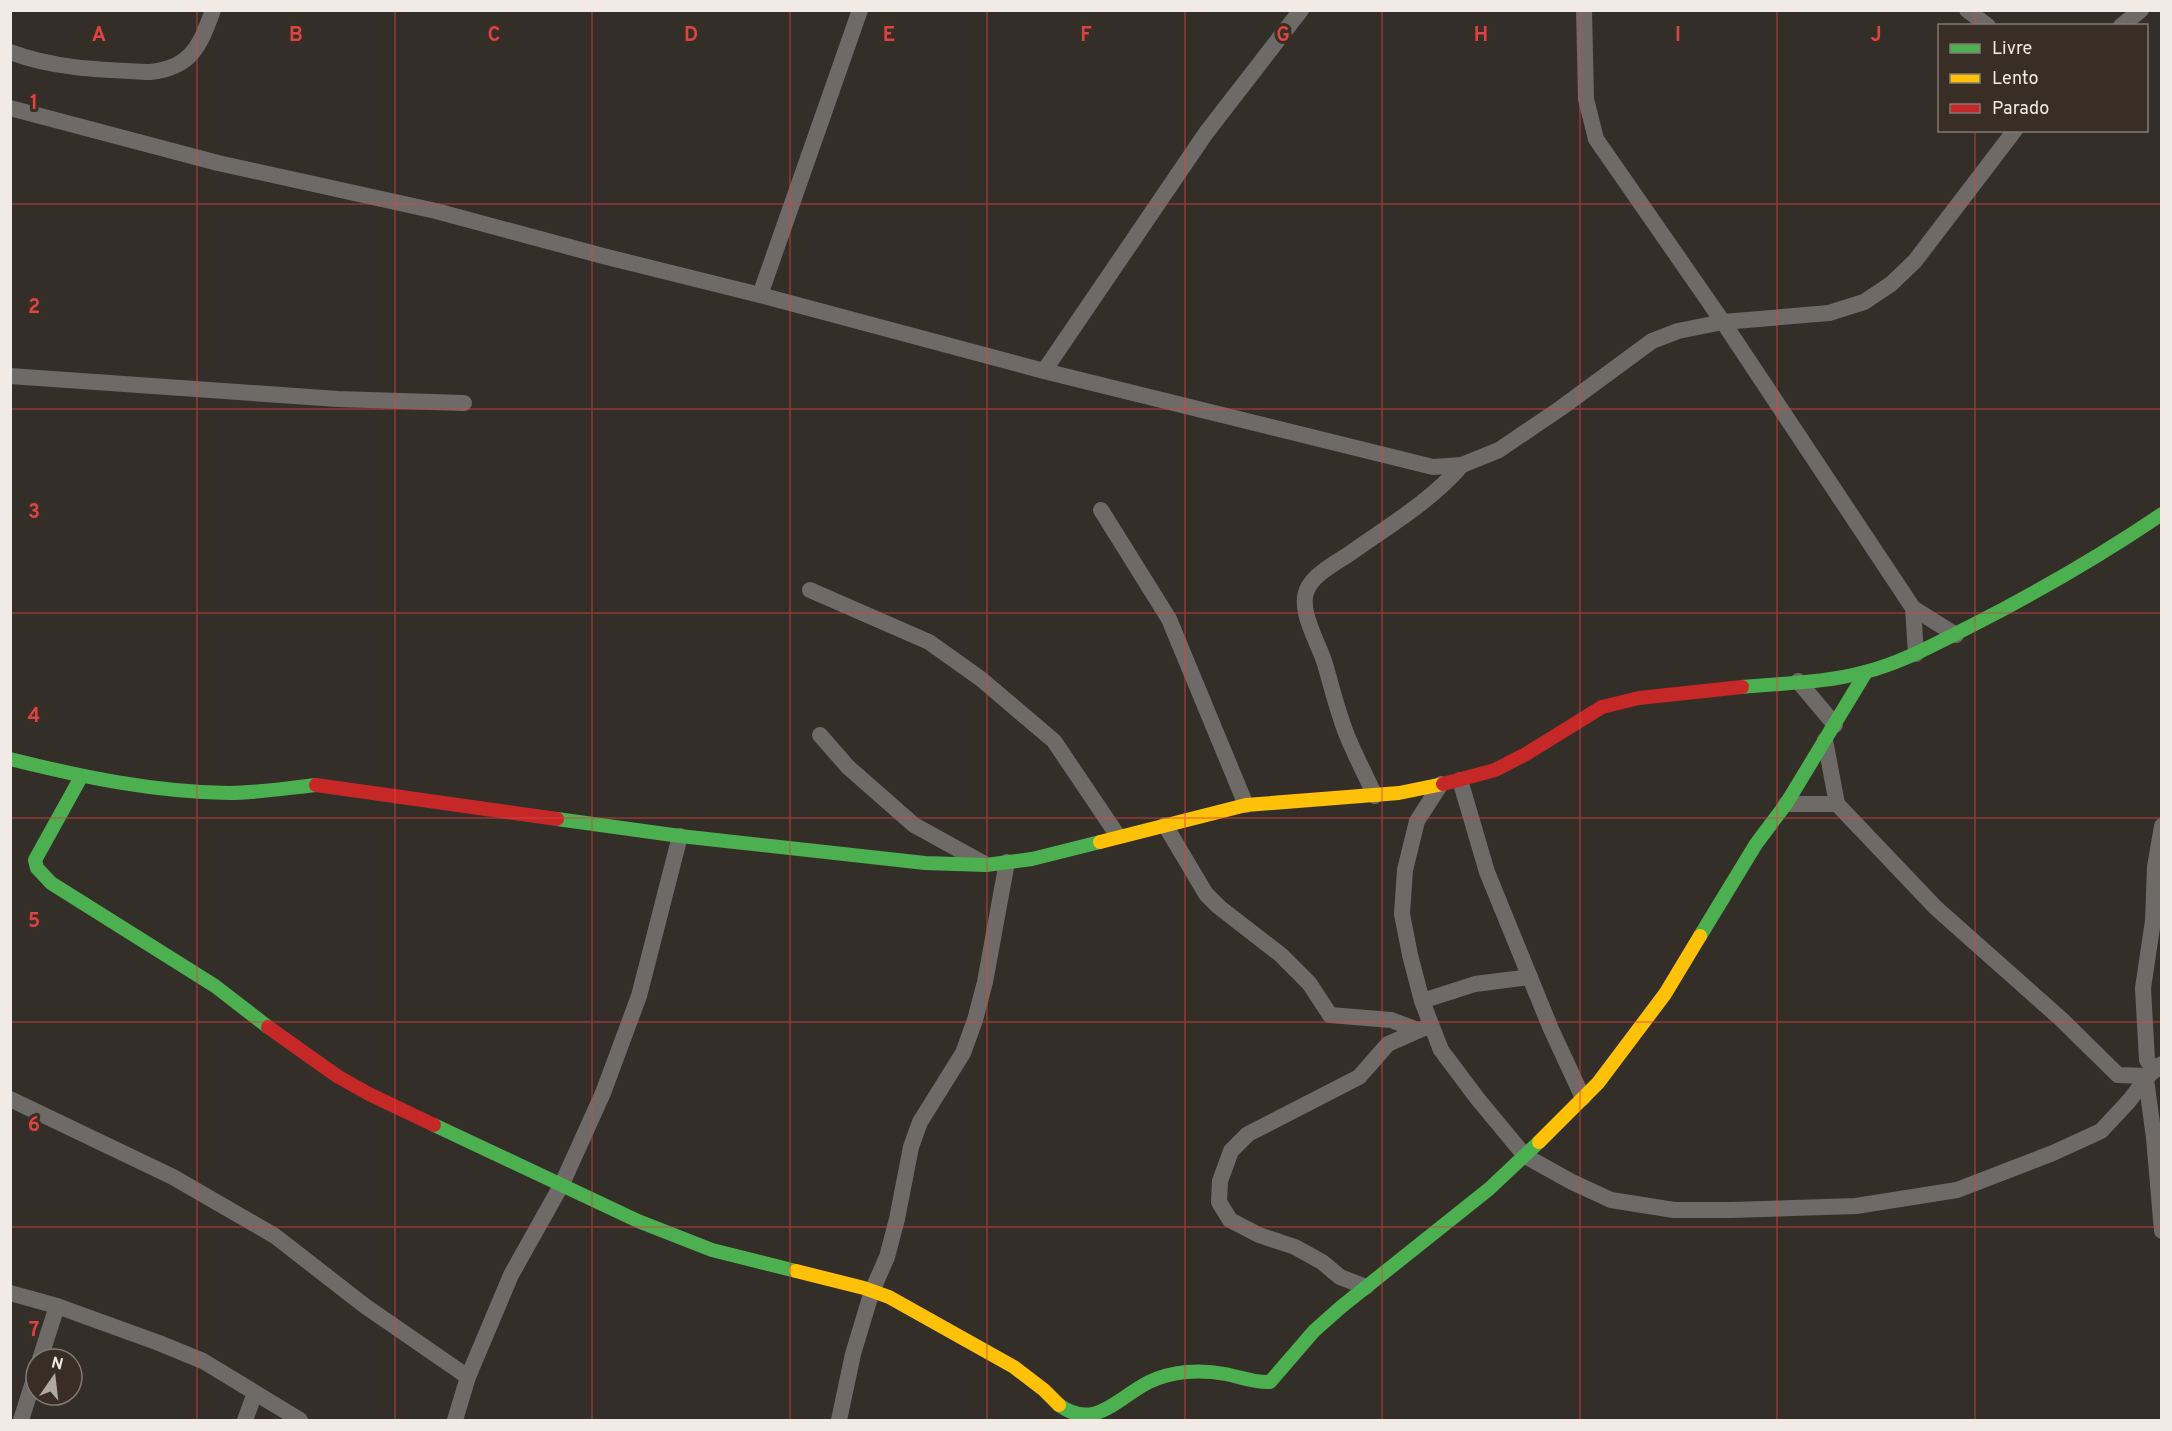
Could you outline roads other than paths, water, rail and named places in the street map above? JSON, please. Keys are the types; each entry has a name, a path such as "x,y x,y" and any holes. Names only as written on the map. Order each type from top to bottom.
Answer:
{"street":[{"path":"10,52 54,65 164,71 182,63 192,54 202,40 213,10"},
{"path":"760,295 860,10"},
{"path":"1044,371 1206,134 1301,10"},
{"path":"1584,10 1586,99 1596,139 1723,322 1913,608 1956,635"},
{"path":"1967,10 1985,24"},
{"path":"2124,24 2141,10"},
{"path":"10,108 218,163 436,211 1044,371 1433,467 1462,465 1498,450 1561,408 1652,341 1678,331 1723,322 1829,313 1864,302 1891,284 1915,261 2013,132"},
{"path":"10,376 338,399 464,403"},
{"path":"1375,796 1348,738 1332,693 1325,662 1309,623 1305,601 1306,591 1310,583 1327,570 1432,496 1462,465"},
{"path":"1101,510 1169,619 1246,805"},
{"path":"10,759 81,777 166,790 231,793 321,785 680,837 925,863 986,865 1032,859 1246,805 1375,796 1460,780 1495,770 1526,754 1602,707 1639,698 1834,679 1866,672 1916,654 2058,581 2162,514"},
{"path":"810,590 929,642 981,679 1054,741 1118,836"},
{"path":"1913,608 1916,654"},
{"path":"81,777 35,860 37,868 51,883 214,986 337,1076 369,1094 638,1221 712,1250 872,1290 889,1297 1014,1367 1076,1419 1089,1420 1106,1412 1149,1382 1184,1371 1225,1374 1257,1383 1270,1382 1314,1331 1341,1306 1489,1189 1525,1156 1598,1083 1665,994 1756,844 1786,804 1866,672"},
{"path":"1798,681 1835,725"},
{"path":"820,735 848,766 914,825 986,865"},
{"path":"1825,740 1837,804 1936,908 2061,1019 2118,1075 2129,1101"},
{"path":"1460,780 1487,872 1551,1029 1583,1098"},
{"path":"1441,784 1417,821 1404,870 1402,914 1422,1000 1424,1028 1525,1156 1611,1200 1674,1210 1856,1206 1957,1190 2053,1153 2101,1131 2152,1072"},
{"path":"1399,793 1417,821"},
{"path":"1786,804 1837,804"},
{"path":"1165,825 1206,894 1219,907 1281,955 1309,983 1330,1015 1391,1020 1424,1028"},
{"path":"2162,826 2155,867 2153,921 2143,988 2146,1060 2152,1072 2154,1138 2162,1231"},
{"path":"455,1420 468,1377 511,1275 562,1184 603,1093 639,996 680,837"},
{"path":"839,1420 853,1354 872,1290 887,1257 914,1138 920,1122 963,1053 975,1020 985,982 1007,862"},
{"path":"1422,1000 1475,984 1530,977"},
{"path":"1366,1287 1340,1277 1322,1262 1295,1247 1259,1235 1230,1220 1220,1202 1220,1181 1231,1151 1248,1134 1359,1077 1388,1044 1424,1028"},
{"path":"2118,1075 2152,1072"},
{"path":"10,1099 173,1177 275,1236 364,1306 468,1377"},
{"path":"1340,1277 1341,1306"},
{"path":"10,1293 57,1306 203,1361 300,1420"},
{"path":"44,1347 57,1306"},
{"path":"244,1420 255,1393"}]}
